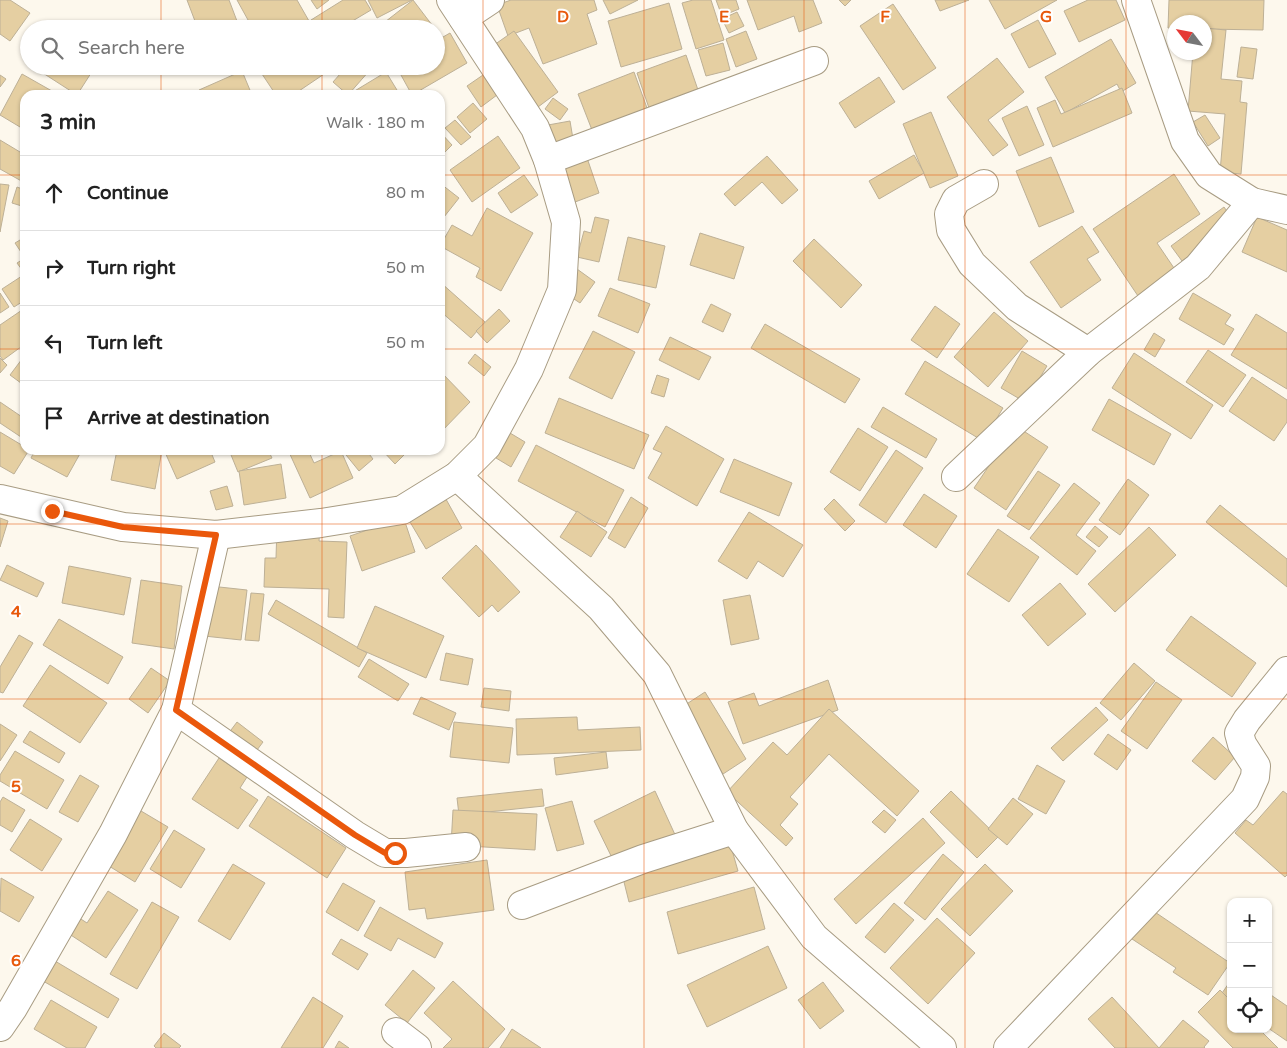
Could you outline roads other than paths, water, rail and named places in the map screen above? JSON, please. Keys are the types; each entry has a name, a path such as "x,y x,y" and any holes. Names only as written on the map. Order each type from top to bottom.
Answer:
{"street":[{"path":"0,499 123,527 216,535 321,523 402,510 457,476 487,446 529,369 562,290 566,222 548,160 535,128 457,9 490,0"},
{"path":"1136,0 1185,141 1209,175 1252,202 1287,210"},
{"path":"548,160 814,61"},
{"path":"984,184 956,200 949,214 952,230 972,264 1017,307 1088,352"},
{"path":"956,477 1088,352 1198,267 1252,202"},
{"path":"457,476 601,608 657,674 734,830 814,937 942,1048"},
{"path":"4,1012 113,834 176,710 216,535"},
{"path":"1008,1048 1245,799 1255,777 1256,766 1242,744 1239,733 1247,720 1287,670"},
{"path":"176,710 355,835 385,853 406,853 466,847"},
{"path":"522,905 643,859 734,830"}]}
